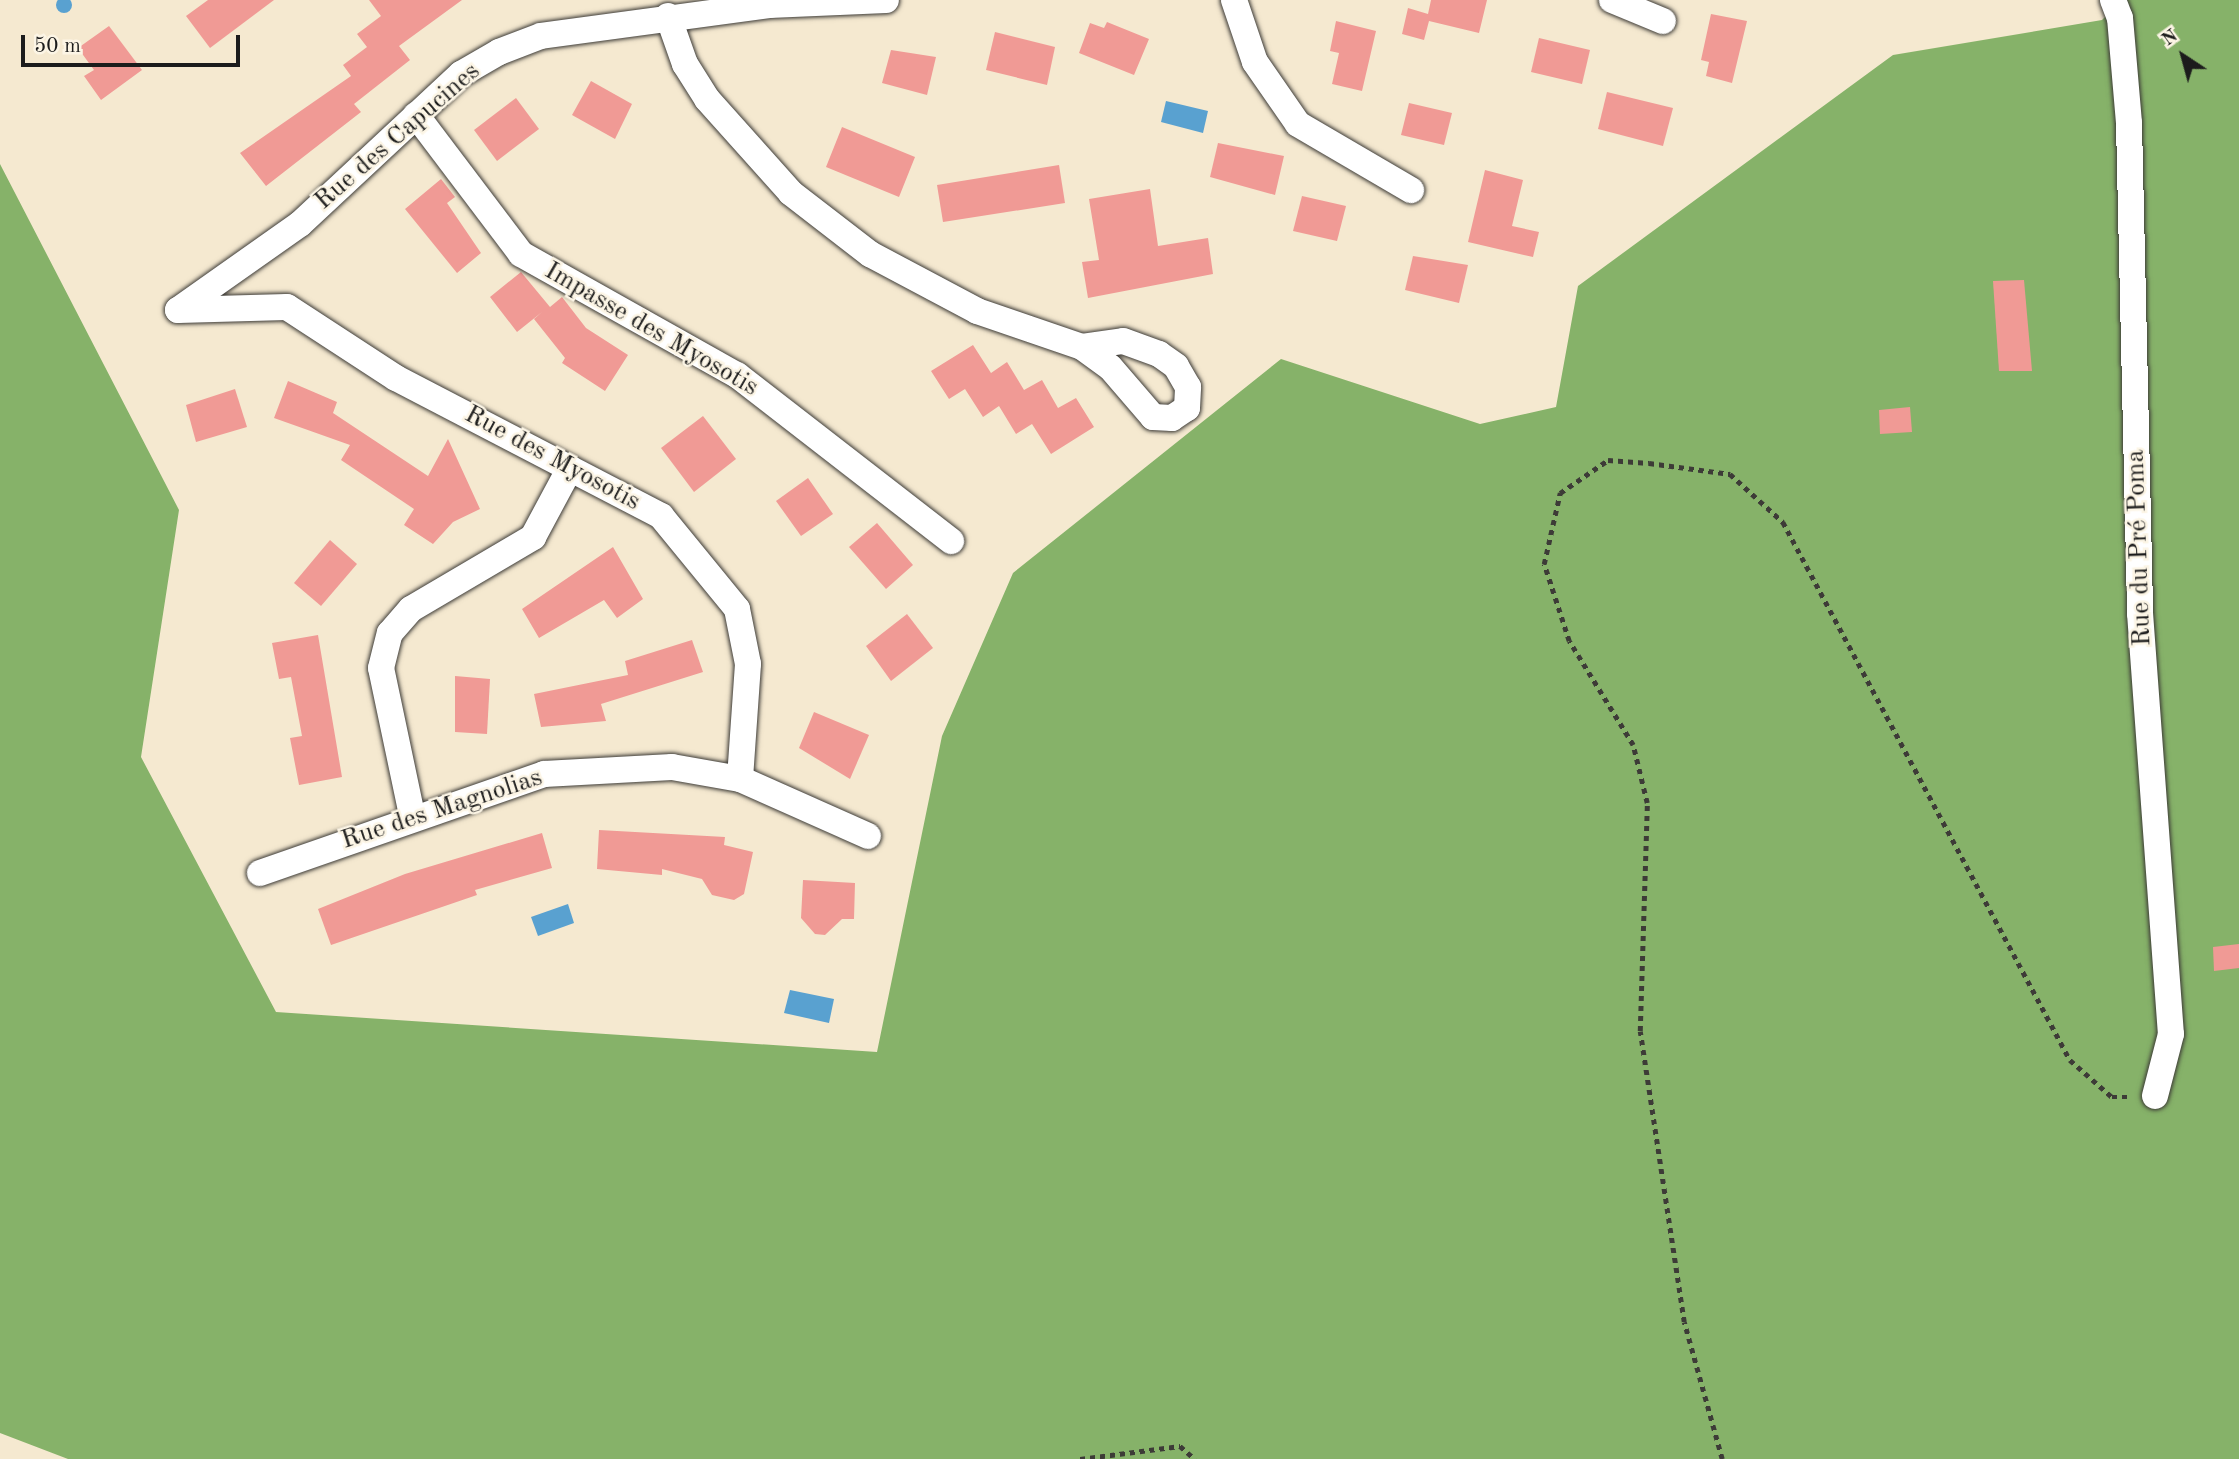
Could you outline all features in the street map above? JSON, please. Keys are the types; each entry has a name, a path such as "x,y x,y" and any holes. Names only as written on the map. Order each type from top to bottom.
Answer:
{"street":[{"name":"Rue des Capucines","path":"178,310 300,224 461,74 509,48 541,36 767,3 886,0"},
{"path":"1234,0 1255,62 1298,124 1411,190"},
{"path":"1612,0 1663,21"},
{"name":"Rue du Pré Poma","path":"2113,0 2120,18 2129,123 2140,613 2171,1034 2155,1096"},
{"path":"668,16 707,99 791,193 870,254 977,311 1082,347"},
{"name":"Impasse des Myosotis","path":"416,115 521,254 737,375 951,541"},
{"name":"Rue des Myosotis","path":"178,310 287,307 397,378 661,516 737,609 748,664 740,779"},
{"path":"412,815 381,668 390,633 411,609 533,537 570,468"},
{"name":"Rue des Magnolias","path":"260,873 412,815 544,774 672,767 740,779 868,836"}],"path":[{"path":"1723,1459 1684,1321 1640,1031 1647,803 1633,745 1569,641 1544,564 1560,493 1608,460 1649,463 1730,474 1783,522 2070,1060 2112,1097 2155,1096"},
{"path":"1080,1459 1180,1446 1195,1459"}],"green space":[{"path":"2122,0 2239,0 2239,1459 68,1459 0,1433 0,164 179,510 141,757 276,1012 877,1052 942,736 1013,573 1281,359 1480,424 1556,407 1578,286 1893,55 2102,20"}],"water":[{"path":"64,-3 72,5 64,13 56,5"},
{"path":"1166,101 1208,111 1203,133 1161,122"},
{"path":"568,904 574,923 538,936 531,917"},
{"path":"790,990 834,999 829,1023 784,1013"}],"building":[{"path":"208,0 274,0 210,48 186,16"},
{"path":"369,0 462,0 399,46 410,60 354,104 361,112 266,186 240,153 351,76 343,65 367,47 357,34 381,16"},
{"path":"1431,0 1487,0 1479,33 1429,21 1424,40 1402,34 1408,8 1428,14"},
{"path":"1711,14 1747,21 1732,83 1706,76 1709,62 1701,60"},
{"path":"1336,21 1376,31 1362,91 1332,84 1339,53 1330,51"},
{"path":"1107,22 1149,39 1134,75 1079,53 1090,23 1104,28"},
{"path":"109,26 142,70 101,100 84,76 94,70 78,48"},
{"path":"995,32 1055,47 1047,85 986,70"},
{"path":"1539,38 1590,50 1582,84 1531,72"},
{"path":"891,50 936,57 927,95 882,83"},
{"path":"591,81 632,104 615,139 572,115"},
{"path":"1607,92 1673,108 1663,146 1598,129"},
{"path":"516,98 539,129 497,161 474,130"},
{"path":"1409,103 1452,113 1444,145 1401,135"},
{"path":"842,127 915,157 899,197 826,167"},
{"path":"1218,143 1284,156 1275,195 1210,177"},
{"path":"1059,165 1065,203 943,222 937,185"},
{"path":"1485,170 1523,180 1512,226 1539,232 1533,257 1468,242"},
{"path":"441,179 455,197 447,203 481,253 457,273 405,209"},
{"path":"1150,189 1158,246 1208,238 1213,274 1088,298 1082,262 1099,260 1089,199"},
{"path":"1302,196 1346,206 1337,241 1293,231"},
{"path":"1413,256 1468,265 1459,303 1405,290"},
{"path":"521,272 550,307 562,297 586,328 628,355 605,391 562,363 565,358 534,319 542,312 517,332 490,297"},
{"path":"2024,280 2032,371 1999,371 1993,281"},
{"path":"973,345 991,373 1007,362 1024,390 1042,380 1058,408 1076,398 1094,427 1051,454 1032,424 1016,434 999,406 983,417 965,389 949,399 931,371"},
{"path":"288,381 337,402 333,413 428,476 448,439 480,509 453,522 433,544 404,525 414,509 341,460 350,445 274,418"},
{"path":"235,389 247,427 196,442 186,405"},
{"path":"1910,407 1912,432 1880,434 1879,410"},
{"path":"703,416 736,459 694,492 661,448"},
{"path":"808,478 833,514 801,536 776,501"},
{"path":"877,523 913,565 886,589 849,547"},
{"path":"330,540 357,564 321,606 294,583"},
{"path":"613,547 643,599 617,618 604,600 539,638 522,609"},
{"path":"907,614 933,648 891,681 866,646"},
{"path":"318,635 342,777 299,785 290,738 302,736 291,677 279,679 272,643"},
{"path":"692,640 703,672 601,704 606,721 541,727 534,694 628,675 625,661"},
{"path":"455,676 490,679 487,734 455,732"},
{"path":"814,712 869,735 850,779 799,748"},
{"path":"599,830 725,837 724,845 753,852 744,894 734,900 712,895 702,879 662,869 662,875 597,869"},
{"path":"542,833 552,868 475,890 477,895 331,945 318,909 405,874"},
{"path":"803,880 855,883 854,919 842,919 825,935 815,934 801,918"},
{"path":"2239,944 2239,968 2214,971 2213,947"}]}
